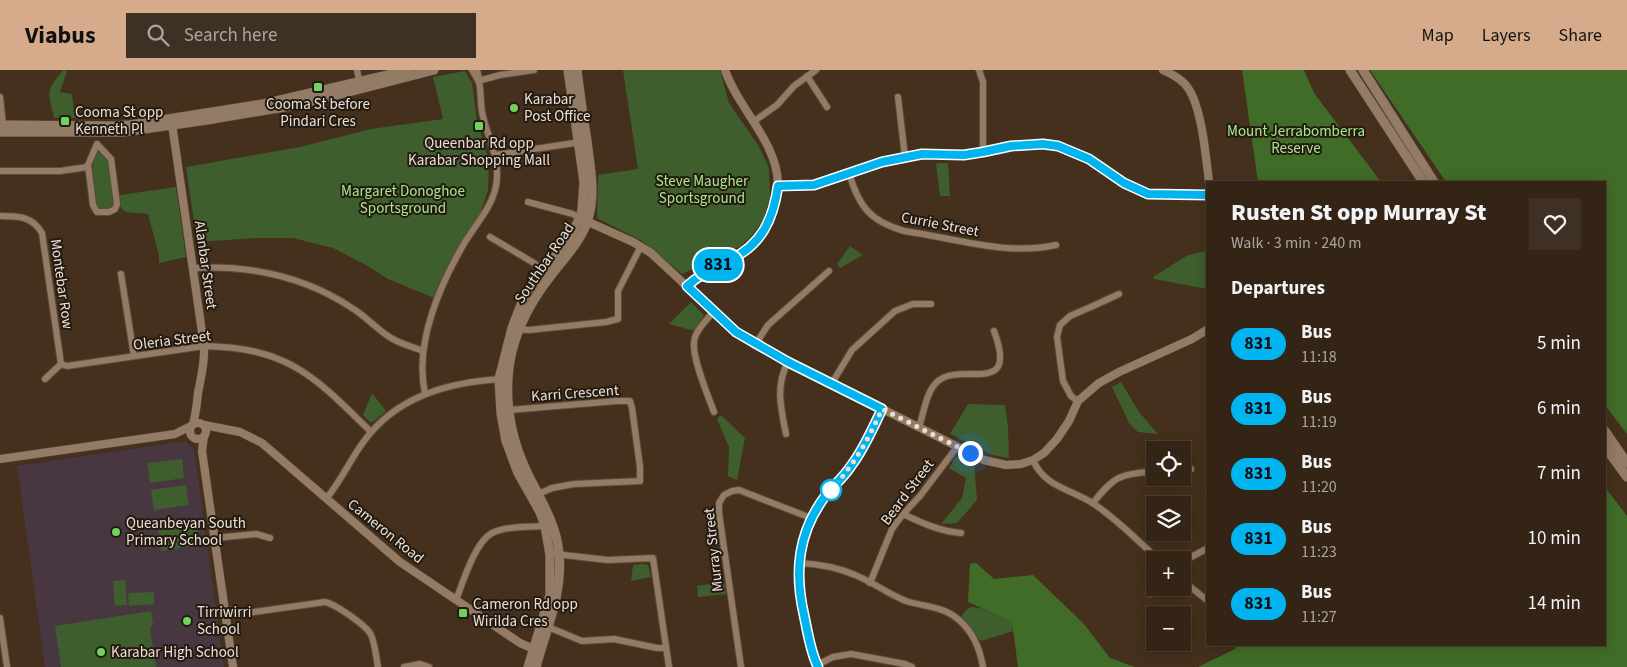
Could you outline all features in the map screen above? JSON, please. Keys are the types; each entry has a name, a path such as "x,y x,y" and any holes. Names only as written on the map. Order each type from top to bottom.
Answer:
{"main road":[{"path":"1,127 126,131 172,121 294,106 409,70"},
{"path":"360,85 434,70"},
{"name":"Southbar Road","path":"568,70 583,142"},
{"name":"Southbar Road","path":"528,667 548,627 557,601 559,585 553,525 515,466 506,441 501,413 503,378 512,354 515,329 522,302 574,246 584,220 583,142 576,70"},
{"path":"1350,70 1422,181"},
{"path":"1363,70 1433,181"},
{"path":"1,127 34,133 97,129"},
{"name":"Southbar Road","path":"503,378 511,425 518,451 555,554 550,595 536,651 536,667"},
{"path":"1606,432 1627,463"},
{"path":"1606,448 1627,478"}],"street":[{"path":"357,70 360,85"},
{"path":"472,70 478,81"},
{"path":"424,393 421,364 436,302 446,276 494,195 497,176 495,155 484,119 478,70"},
{"path":"478,81 500,75 534,70"},
{"path":"687,286 708,270 739,255 756,241 773,213 778,186 772,157 735,94 725,70"},
{"path":"753,122 777,104 794,86 816,70"},
{"path":"979,70 983,82 983,152"},
{"path":"1163,70 1174,76 1188,88 1196,106 1209,181"},
{"path":"807,76 827,107"},
{"path":"898,96 905,157"},
{"path":"0,97 1,127"},
{"name":"Alanbar Street","path":"172,121 204,346 204,363 198,392 197,410 192,425"},
{"path":"97,129 97,144 89,160 88,167 94,208 97,212 101,213 114,210 117,207 117,200 112,164 109,156 97,144"},
{"path":"495,155 583,142"},
{"path":"778,186 814,185 882,162 922,154 964,155 1011,146 1043,144 1058,146 1089,159 1124,183 1148,194 1206,195"},
{"path":"0,170 60,171 88,167"},
{"name":"Currie Street","path":"849,174 859,201 875,219 890,227 1004,248 1039,249 1056,245"},
{"path":"528,202 573,214 641,246 651,253 736,332 755,345 994,463 1013,465 1033,460 1052,446 1069,421 1078,402 1099,383 1206,330"},
{"name":"Montebar Row","path":"0,216 29,219 38,227 44,240 61,364"},
{"path":"490,237 547,273"},
{"path":"515,329 606,322 618,319 617,292 641,246"},
{"path":"192,268 213,267 254,270 308,284 354,309 388,337 423,351"},
{"path":"755,345 768,325 830,271"},
{"path":"121,274 134,356"},
{"path":"1078,402 1071,396 1063,381 1057,337 1060,325 1070,316 1119,294"},
{"path":"832,383 852,350 895,311 913,304 931,304"},
{"path":"713,312 704,322 694,342 695,354 714,412"},
{"path":"919,427 931,391 937,382 944,377 984,374 996,368 1001,354 994,331"},
{"name":"Oleria Street","path":"61,364 67,366 204,346 255,351 280,359 301,370 329,390 371,432"},
{"path":"786,434 780,405 780,394 783,373 788,362"},
{"path":"45,379 61,364"},
{"path":"326,498 371,432 388,417 424,393 451,385 503,378"},
{"name":"Karri Crescent","path":"509,410 630,401 640,467 640,481 574,484 552,488 535,496"},
{"path":"882,409 852,466 826,495 811,518 799,563 798,582 810,643 818,666 833,657 851,654 912,667"},
{"name":"Alanbar Street","path":"197,410 203,424"},
{"path":"0,459 175,434 192,425 203,424 205,435 202,451 233,667"},
{"name":"Cameron Road","path":"203,424 240,432 262,443 400,562 520,643 536,651"},
{"path":"192,425 190,432 202,451"},
{"path":"175,434 200,439 220,429"},
{"name":"Beard Street","path":"870,583 892,529 920,496 957,446"},
{"path":"1033,460 1040,474 1048,481 1093,503 1112,517 1149,551"},
{"path":"1093,503 1120,476 1146,472"},
{"name":"Murray Street","path":"741,667 719,513 721,500 729,492 742,490 811,518"},
{"path":"903,514 945,532 961,533"},
{"path":"456,600 476,551 492,532 545,526"},
{"path":"215,538 256,534 270,538"},
{"path":"1191,557 1206,549"},
{"path":"555,554 608,560 653,558 669,667"},
{"path":"799,563 834,568 855,575 908,602 944,610 967,628 976,642 983,667"},
{"path":"1191,587 1206,599"},
{"path":"226,616 325,602 330,603 340,608 370,632 378,667"},
{"path":"0,618 7,667"},
{"path":"548,627 585,641 614,640 666,648"},
{"path":"404,667 420,664 429,667"}],"shaded area":[{"name":"Queanbeyan South Primary School","path":"185,441 194,449 224,667 45,667 17,466"}],"green space":[{"path":"63,70 67,71 60,92 72,94 75,118 54,118 50,102 49,92"},
{"name":"Steve Maugher Sportsground","path":"623,70 720,70 729,103 758,145 769,168 770,199 763,220 753,234 741,246 682,274 642,241 597,218 598,175 638,169"},
{"name":"Mount Jerrabomberra Reserve","path":"1242,70 1304,70 1314,93 1380,181 1258,181"},
{"path":"1370,70 1627,70 1627,434 1606,406 1606,181 1445,181"},
{"name":"Margaret Donoghoe Sportsground","path":"465,71 472,83 477,121 489,161 488,190 476,226 454,260 434,298 388,279 333,248 293,238 197,242 186,167 300,147 371,129 443,119 433,77"},
{"path":"98,152 107,160 112,179 115,199 114,204 107,210 100,209 94,198 92,172"},
{"path":"936,163 948,163 950,196 940,196"},
{"path":"176,187 186,257 159,263 159,255 148,214 126,212 121,208 120,195"},
{"path":"850,246 863,255 840,268 837,264"},
{"path":"1206,251 1206,289 1154,279 1153,277 1188,255"},
{"path":"691,302 704,315 695,331 669,324"},
{"path":"1121,382 1139,412 1158,434 1138,432 1129,423 1112,387"},
{"path":"372,393 386,411 373,422 370,422 363,415"},
{"path":"968,404 1005,405 1009,458 992,455 950,434"},
{"path":"721,415 745,438 737,480 728,476 729,447 717,419"},
{"path":"961,456 974,462 977,500 957,523 941,524 962,498 966,478 949,468 956,457"},
{"path":"182,459 184,478 150,483 147,463"},
{"path":"186,485 189,505 154,510 151,490"},
{"path":"1606,488 1627,516 1627,667 1198,667 1235,649 1236,646 1606,646"},
{"path":"197,523 200,545 161,551 158,528"},
{"path":"976,563 994,579 1033,575 1084,624 1110,658 1135,667 1018,667 1012,622 968,602 970,564"},
{"path":"633,565 648,565 651,577 631,581"},
{"path":"125,580 127,605 115,606 113,581"},
{"path":"724,582 726,594 698,597 697,586"},
{"path":"154,592 154,604 129,606 128,593"},
{"path":"971,607 980,608 1012,622 1013,631 981,641 961,617"},
{"name":"Karabar High School","path":"151,611 153,624 150,628 156,667 61,667 55,626"}],"bus line":[{"name":"831","path":"818,667 810,643 798,582 801,551 811,518 826,495 852,466 882,409 755,345 736,332 687,286 708,270 739,255 756,241 773,213 778,186 814,185 882,162 922,154 964,155 1011,146 1043,144 1058,146 1089,159 1124,183 1148,194 1206,195"}],"place":[{"name":"Cooma St before Pindari Cres","path":"318,87"},
{"name":"Karabar Post Office","path":"514,108"},
{"name":"Cooma St opp Kenneth Pl","path":"65,121"},
{"name":"Queenbar Rd opp Karabar Shopping Mall","path":"479,126"},
{"name":"Queanbeyan South Primary School","path":"116,532"},
{"name":"Cameron Rd opp Wirilda Cres","path":"463,613"},
{"name":"Tirriwirri School","path":"187,621"},
{"name":"Karabar High School","path":"101,652"}],"route":[{"path":"831,490 852,466 882,409 970,453"}]}
